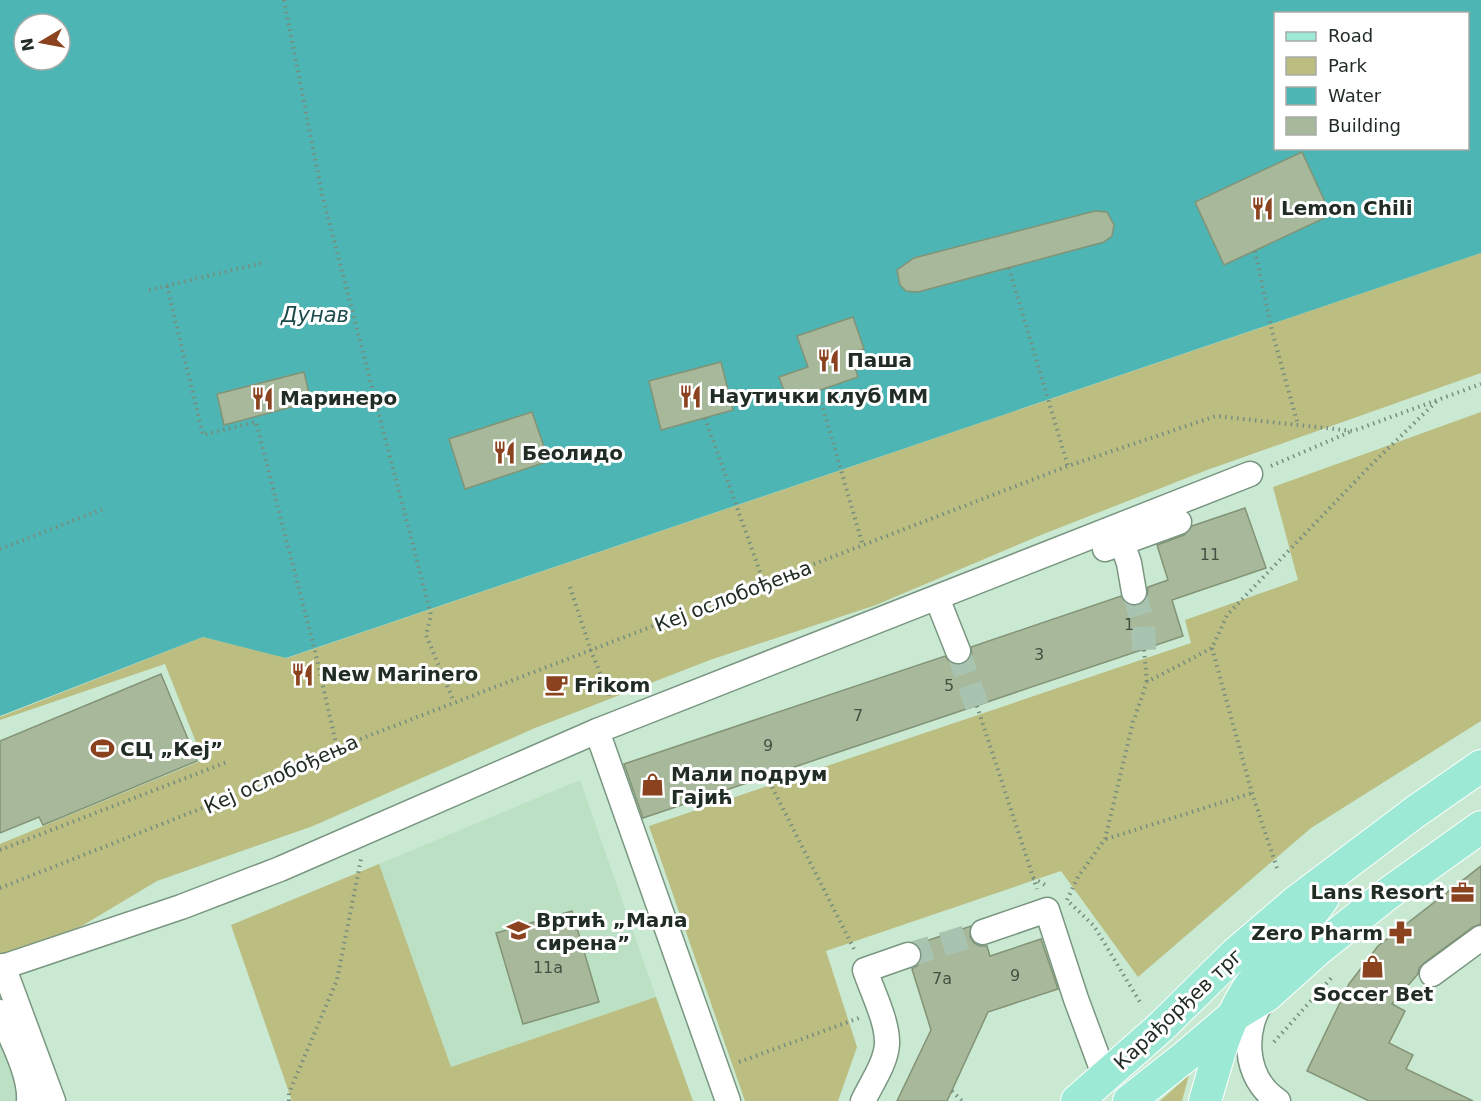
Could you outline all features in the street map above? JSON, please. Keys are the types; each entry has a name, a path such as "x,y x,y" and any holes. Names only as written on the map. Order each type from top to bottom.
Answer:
{"main road":[{"name":"Карађорђев трг","path":"1077,1101 1161,1027 1234,955 1297,901 1415,812 1481,766"},
{"name":"Карађорђев трг","path":"1129,1101 1233,1016 1266,996 1316,951 1386,895 1481,827"},
{"path":"1205,1101 1233,1016 1247,990 1317,906 1343,867"}],"street":[{"path":"53,1101 2,967 181,907 280,869 367,831 599,738 1120,535 1250,474"},
{"path":"1120,535 1179,522"},
{"path":"1120,535 1129,563 1134,592"},
{"path":"940,605 958,651"},
{"path":"599,738 621,722 940,605"},
{"path":"599,738 728,1101"},
{"path":"982,932 1047,910 1076,999 1105,1077"},
{"path":"1432,974 1481,938"},
{"path":"863,1101 880,1067 887,1045 880,1011 865,970 908,955"},
{"path":"1266,996 1256,1007 1251,1027 1250,1054 1258,1083 1268,1095 1278,1101"},
{"path":"0,1012 26,1076 29,1101"}],"path":[{"path":"284,0 322,194 431,615 426,636 454,702"},
{"path":"1255,251 1272,331 1298,425"},
{"path":"149,290 266,262"},
{"path":"1009,268 1068,466"},
{"path":"167,286 203,435 256,422 315,651 337,748"},
{"name":"Кеј ослобођења","path":"0,888 258,786 337,748 1068,466 1216,416 1353,430 1481,384"},
{"path":"818,391 841,477 863,546"},
{"path":"1147,682 1212,648 1227,615 1371,465 1441,398"},
{"path":"705,418 764,583"},
{"path":"1250,474 1353,430"},
{"path":"0,549 103,509"},
{"path":"570,587 591,651 621,722"},
{"path":"1212,648 1252,793 1277,868"},
{"path":"1140,1002 1094,926 1068,900 1078,877 1105,839 1133,722 1147,682 1144,650"},
{"path":"978,706 1032,877 1047,910"},
{"path":"0,850 227,762"},
{"path":"772,787 865,970"},
{"path":"1105,839 1252,793"},
{"path":"289,1101 289,1093 337,980 367,831"},
{"path":"1271,1045 1340,969"},
{"path":"717,1070 880,1011"},
{"path":"952,1091 962,1101"}],"shaded area":[{"name":"Вртић „Мала сирена”","path":"580,780 656,997 451,1067 379,864"},
{"path":"0,991 45,1101 0,1101"}],"green space":[{"path":"1481,253 1481,373 1207,470 1041,535 876,605 710,660 535,728 313,826 157,881 65,936 0,958 0,844 203,760 165,664 0,720 0,717 203,637 287,658"},
{"path":"1481,412 1481,721 1311,828 1138,977 1061,871 826,951 857,1047 838,1101 745,1101 649,826 1191,643 1185,620 1298,580 1273,487"},
{"path":"379,864 451,1067 656,997 693,1101 292,1101 231,925"},
{"path":"1189,1075 1182,1101 1160,1101"}],"water":[{"name":"Дунав","path":"0,0 1481,0 1481,253 286,658 203,637 0,716"}],"building":[{"name":"Lemon Chili","path":"1302,152 1331,215 1224,265 1195,202"},
{"path":"1095,211 1107,212 1114,225 1112,236 1104,242 918,292 906,291 900,285 897,270 914,258"},
{"name":"Паша","path":"853,317 864,349 850,353 858,377 788,401 779,377 808,367 797,336"},
{"name":"Наутички клуб ММ","path":"721,362 733,410 661,430 649,381"},
{"path":"304,372 311,402 224,425 217,394"},
{"path":"532,412 549,461 465,489 449,439"},
{"path":"1245,508 1266,568 1172,600 1183,636 643,818 624,764 945,656 955,665 963,664 972,654 971,647 1121,596 1129,605 1137,606 1147,597 1148,587 1168,580 1157,545 1184,535 1192,526"},
{"name":"СЦ „Кеј”","path":"161,674 197,761 43,825 39,817 0,833 0,741"},
{"path":"1481,866 1481,924 1473,927 1419,968 1418,974 1392,1004 1405,1011 1389,1043 1413,1055 1406,1069 1473,1101 1369,1101 1307,1071 1349,984 1378,946"},
{"path":"572,911 599,1002 523,1024 496,933"},
{"path":"971,926 970,937 974,943 987,946 990,956 1041,939 1058,989 988,1012 947,1101 897,1101 931,1030 912,969 918,965 922,957 917,944"}],"tunnel":[{"path":"1134,592 1143,624 1144,650"},
{"path":"958,651 977,706"},
{"path":"908,955 983,932"}],"place":[{"name":"Lemon Chili","path":"1263,208"},
{"name":"Паша","path":"829,360"},
{"name":"Наутички клуб ММ","path":"691,396"},
{"name":"Маринеро","path":"262,398"},
{"name":"Беолидо","path":"504,453"},
{"name":"New Marinero","path":"303,674"},
{"name":"Frikom","path":"556,685"},
{"name":"СЦ „Кеј”","path":"102,749"},
{"name":"Мали подрум Гајић","path":"653,785"},
{"name":"Lans Resort","path":"1462,892"},
{"name":"Вртић „Мала сирена”","path":"518,931"},
{"name":"Zero Pharm","path":"1401,933"},
{"name":"Soccer Bet","path":"1373,967"}]}
